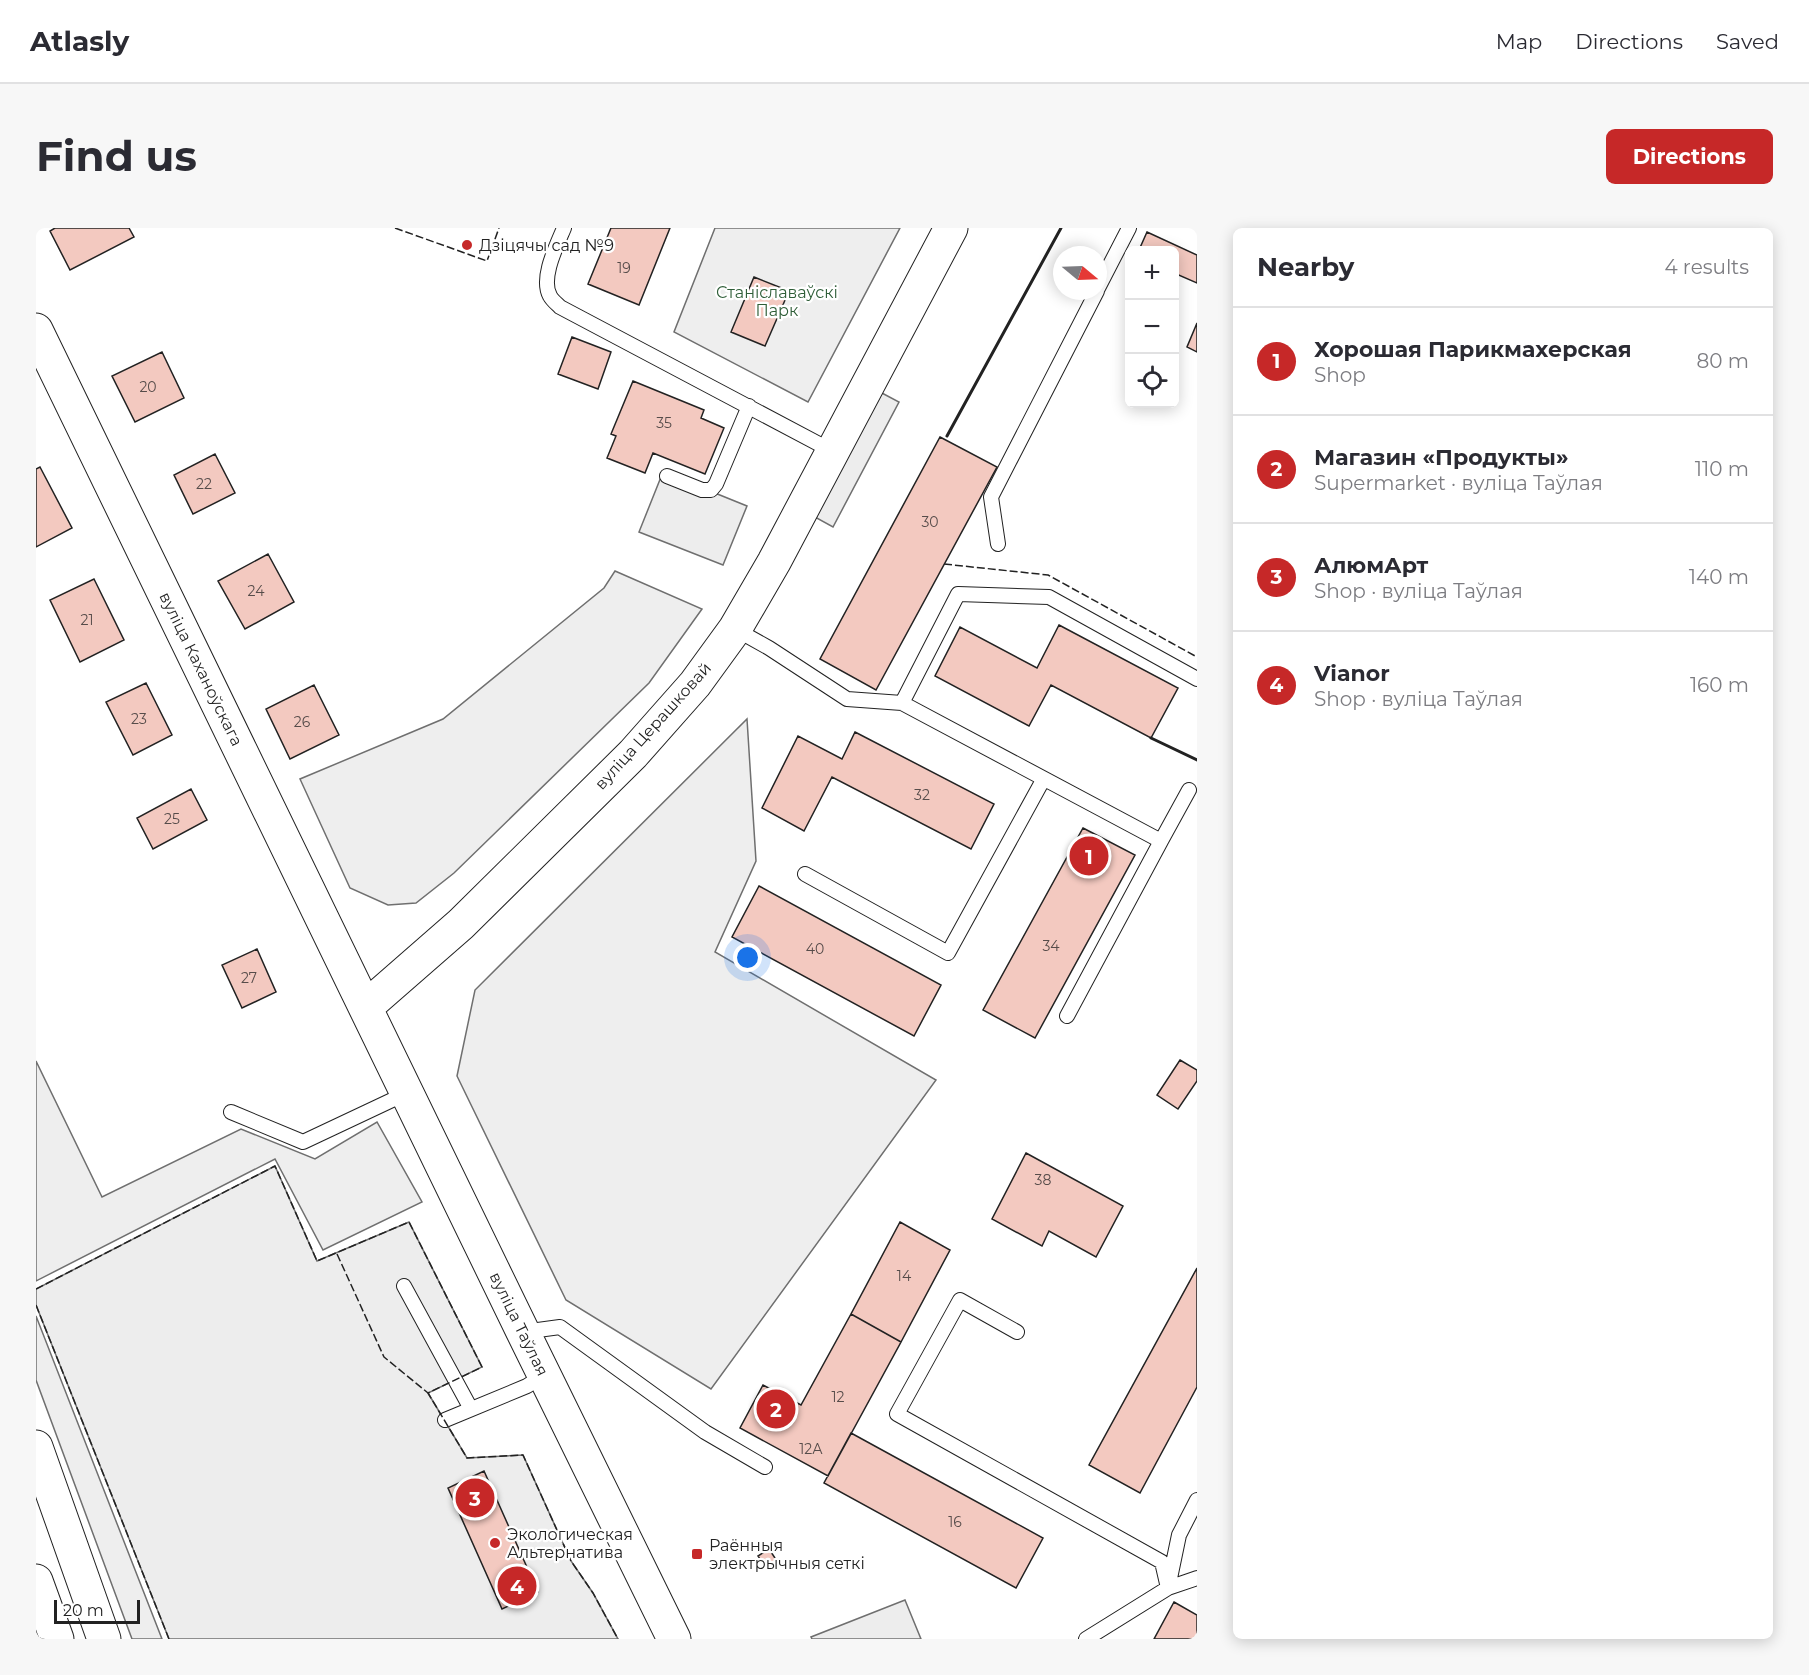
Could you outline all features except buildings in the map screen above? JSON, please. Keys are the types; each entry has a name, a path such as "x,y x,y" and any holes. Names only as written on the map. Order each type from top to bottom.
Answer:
{"main road":[{"name":"вуліца Церашковай","path":"366,1007 461,924 633,754 695,684 735,629 834,452 951,228"},
{"name":"вуліца Каханоўскага","path":"36,330 366,1007"},
{"name":"вуліца Таўлая","path":"366,1007 674,1639"},
{"path":"36,1447 104,1639"},
{"path":"36,1581 57,1639"}],"lane":[{"path":"564,228 551,258 548,279 549,295 560,307 834,452"},
{"path":"1107,271 1129,228"},
{"path":"998,544 991,497 1092,300"},
{"path":"667,476 702,490 711,490 716,484 749,406"},
{"path":"902,703 958,594 1048,597 1197,679"},
{"path":"735,629 769,648 847,699 902,703 1161,842"},
{"path":"805,874 948,953 1043,780"},
{"path":"1067,1016 1189,790"},
{"path":"231,1112 303,1142 407,1093"},
{"path":"404,1286 471,1409"},
{"path":"1017,1332 960,1299 897,1414 1162,1562 1168,1588"},
{"path":"523,1332 560,1327 705,1432 765,1467"},
{"path":"445,1420 528,1386 544,1375"},
{"path":"1168,1588 1179,1535 1197,1500"},
{"path":"1086,1639 1168,1588 1197,1578"}],"green space":[{"name":"Станіславаўскі Парк","path":"715,228 900,228 808,402 674,332"},
{"path":"615,571 702,609 649,683 454,873 416,903 388,905 350,888 300,779 443,719 604,588"},
{"path":"747,719 756,861 715,952 936,1080 711,1389 566,1300 457,1076 475,990"},
{"path":"36,1061 102,1197 241,1129 315,1159 377,1122 422,1202 323,1250 275,1159 36,1281"},
{"path":"36,1316 162,1639 132,1639 36,1380"}],"shaded area":[{"path":"880,392 899,402 833,527 813,516"},
{"path":"663,472 747,506 723,565 639,532"},
{"path":"275,1166 317,1261 409,1222 482,1367 428,1393 467,1458 523,1455 571,1561 593,1593 618,1639 169,1639 36,1305 36,1289"},
{"path":"905,1600 921,1639 812,1639 811,1637"}],"fence":[{"path":"395,228 487,261 499,228"},
{"path":"944,564 1048,575 1197,657"},
{"path":"36,1289 275,1166 317,1261 409,1222 482,1367 428,1393 467,1458 523,1455 571,1561 593,1593 618,1639"},
{"path":"337,1254 384,1357 428,1393"},
{"path":"36,1305 169,1639"}],"wall":[{"path":"947,436 1061,228"},
{"path":"1151,738 1197,760"}],"place":[{"name":"Дзіцячы сад №9","path":"467,245"},
{"name":"Хорошая Парикмахерская","path":"1089,856"},
{"name":"Магазин «Продукты»","path":"776,1409"},
{"name":"АлюмАрт","path":"475,1498"},
{"name":"Экологическая Альтернатива","path":"495,1543"},
{"name":"Раённыя электрычныя сеткі","path":"697,1554"},
{"name":"Vianor","path":"517,1586"}]}
